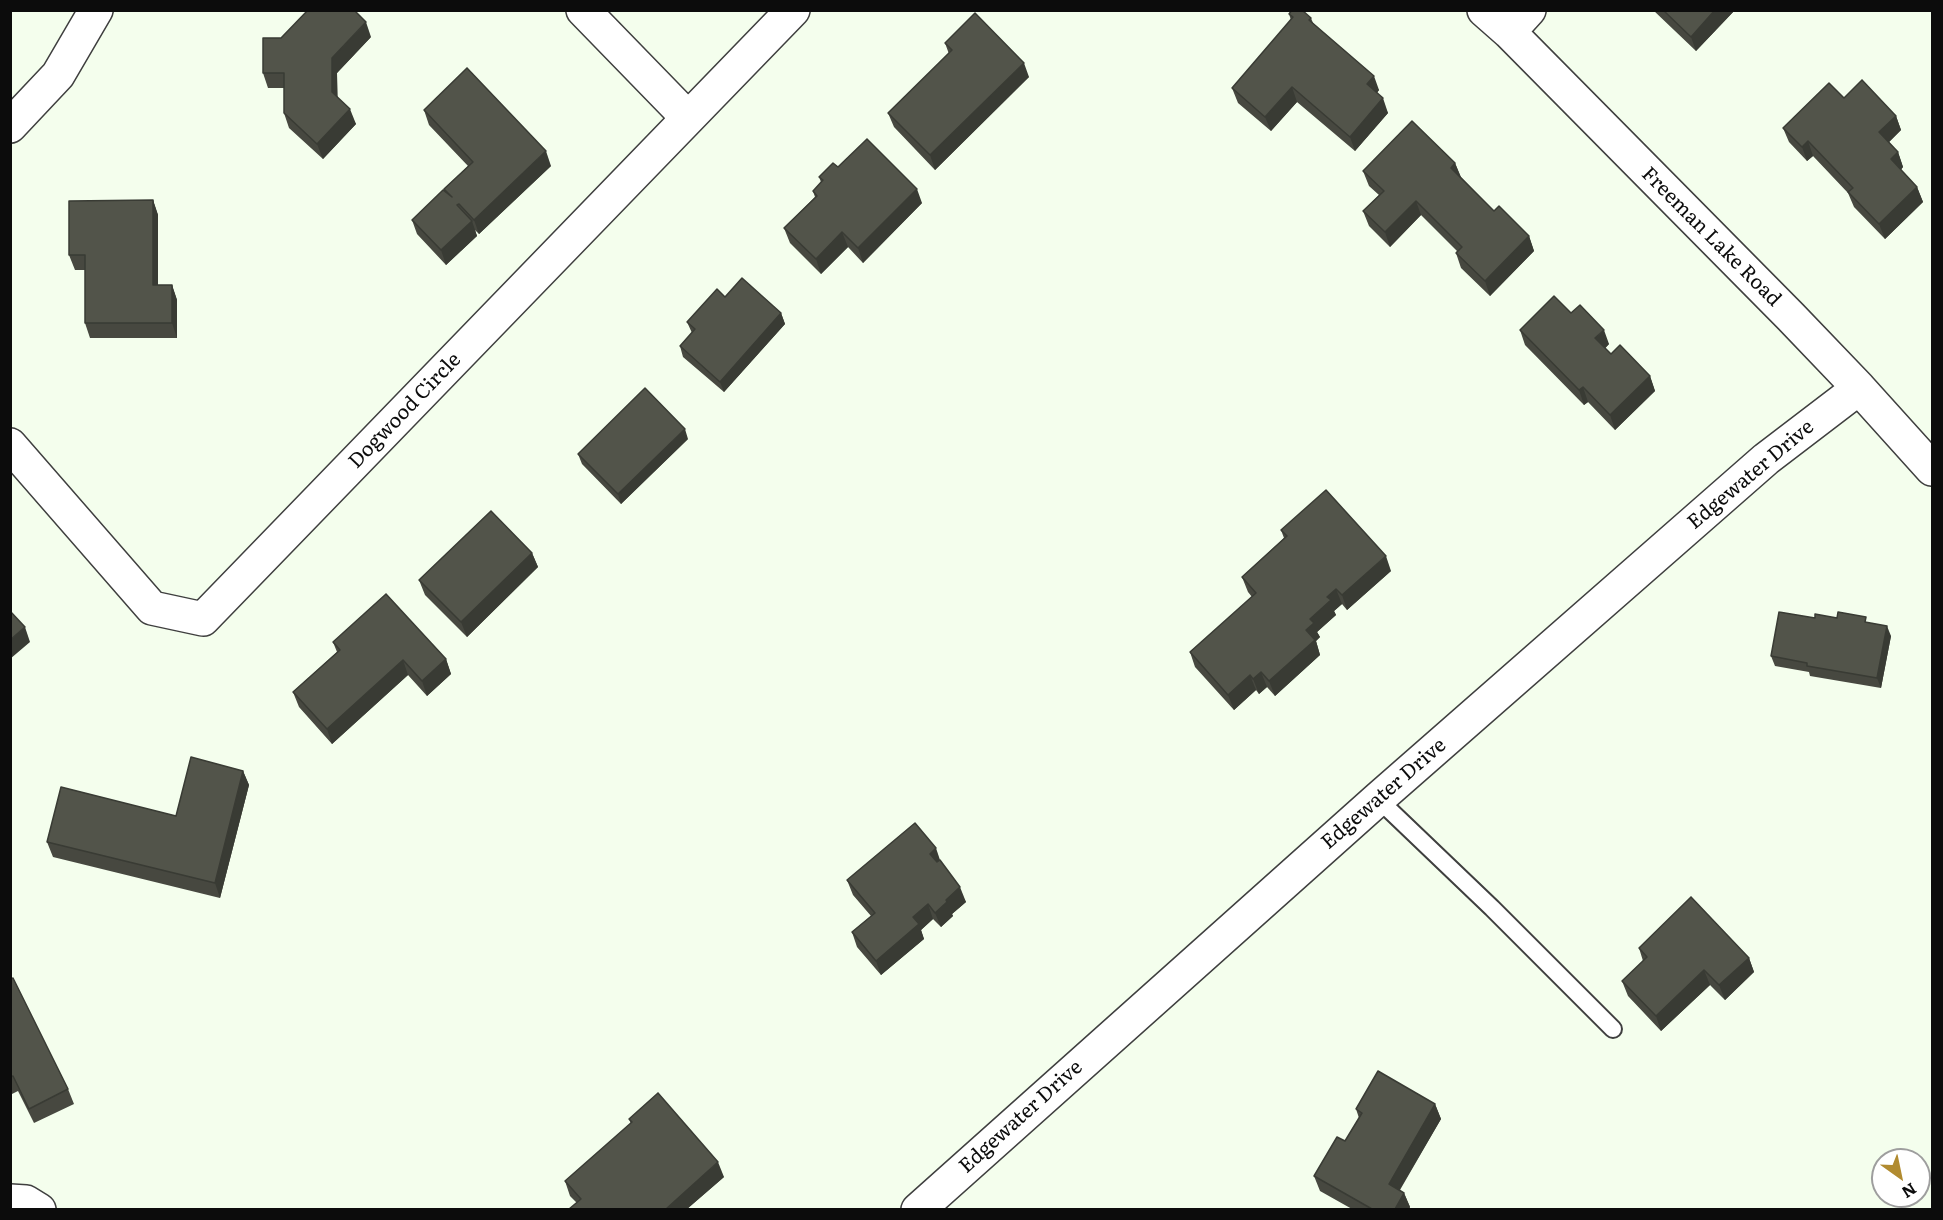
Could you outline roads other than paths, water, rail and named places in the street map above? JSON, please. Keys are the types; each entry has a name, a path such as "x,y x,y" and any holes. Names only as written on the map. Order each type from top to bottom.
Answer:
{"street":[{"path":"583,10 688,118"},
{"name":"Dogwood Circle","path":"10,445 152,608 204,619 793,10"},
{"name":"Freeman Lake Road","path":"1484,10 1519,21 1932,469"},
{"path":"10,126 58,75 84,17"},
{"name":"Edgewater Drive","path":"918,1209 1378,799 1757,467 1859,388"},
{"path":"10,1201 26,1202 39,1209"}],"lane":[{"path":"1378,799 1492,908 1613,1029"}]}
